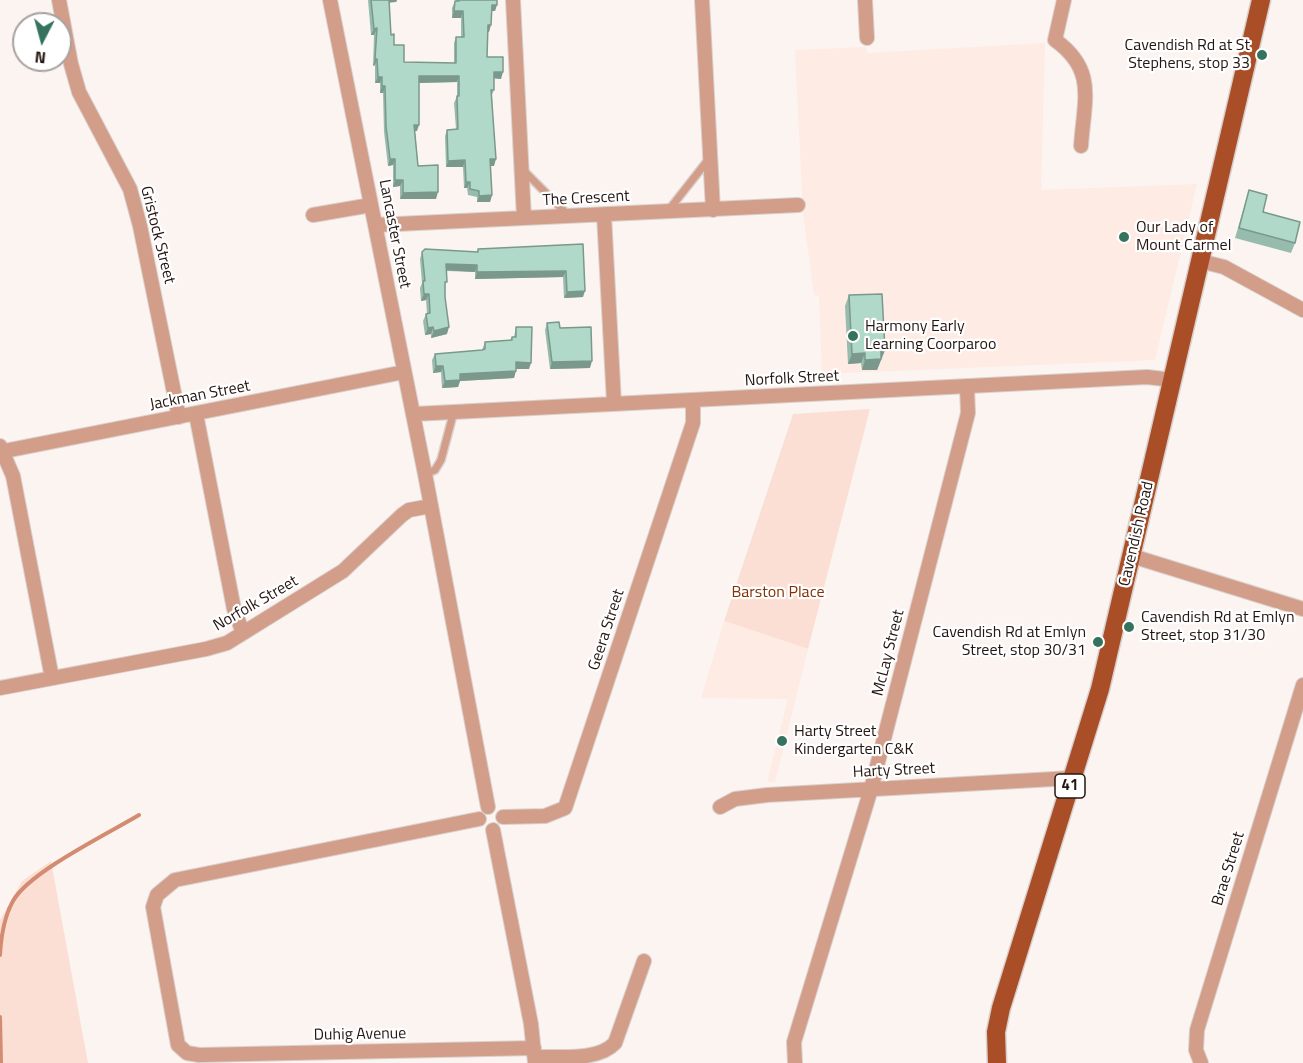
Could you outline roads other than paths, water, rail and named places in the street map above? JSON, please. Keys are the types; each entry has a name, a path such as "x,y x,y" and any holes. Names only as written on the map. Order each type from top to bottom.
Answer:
{"main road":[{"name":"Cavendish Road","path":"997,1063 996,1032 1001,1008 1100,689 1261,0"}],"street":[{"name":"Gristock Street","path":"59,0 71,64 80,92 130,189 140,226 179,417"},
{"name":"Lancaster Street","path":"330,0 414,414 488,807"},
{"path":"513,0 524,218"},
{"path":"702,0 708,159 713,210"},
{"path":"865,0 867,38"},
{"path":"1064,0 1055,40 1079,63 1085,77 1081,146"},
{"path":"313,215 371,205"},
{"name":"The Crescent","path":"376,225 798,205"},
{"path":"604,215 614,403"},
{"path":"1200,261 1224,267 1303,310"},
{"name":"Jackman Street","path":"1,450 404,372"},
{"name":"Norfolk Street","path":"414,414 1147,377 1173,380"},
{"name":"McLay Street","path":"795,1063 794,1042 833,922 871,789 968,413 967,387"},
{"name":"Geera Street","path":"503,818 545,816 565,808 693,423 693,401"},
{"path":"196,414 234,609 243,633"},
{"path":"1,450 15,484 52,678"},
{"name":"Norfolk Street","path":"0,688 206,649 226,643 343,571 409,510 431,506"},
{"path":"1132,556 1303,609"},
{"name":"Brae Street","path":"1201,1063 1196,1050 1197,1030 1303,685"},
{"name":"Harty Street","path":"720,807 735,799 767,795 1072,778"},
{"path":"488,807 499,810 503,818 499,827 493,830 485,829 479,819 482,810 488,807"},
{"name":"Duhig Avenue","path":"479,819 174,880 157,895 153,907 178,1045 187,1053 199,1055 534,1056 596,1054 608,1051 615,1043 644,961"},
{"path":"493,830 534,1056"}],"lane":[{"path":"668,211 708,159"},
{"path":"520,167 569,217"},
{"path":"425,474 435,470 441,460 454,411"}],"waterway":[{"path":"0,955 7,914 13,901 22,890 52,866 139,815"},
{"path":"0,1017 1,1063"}],"place":[{"name":"Cavendish Rd at St Stephens, stop 33","path":"1262,55"},
{"name":"Our Lady of Mount Carmel","path":"1124,237"},
{"name":"Harmony Early Learning Coorparoo","path":"853,336"},
{"name":"Cavendish Rd at Emlyn Street, stop 31/30","path":"1129,627"},
{"name":"Cavendish Rd at Emlyn Street, stop 30/31","path":"1098,642"},
{"name":"Harty Street Kindergarten C&K","path":"782,741"}],"park label":[{"name":"Barston Place","path":"778,593"}]}
